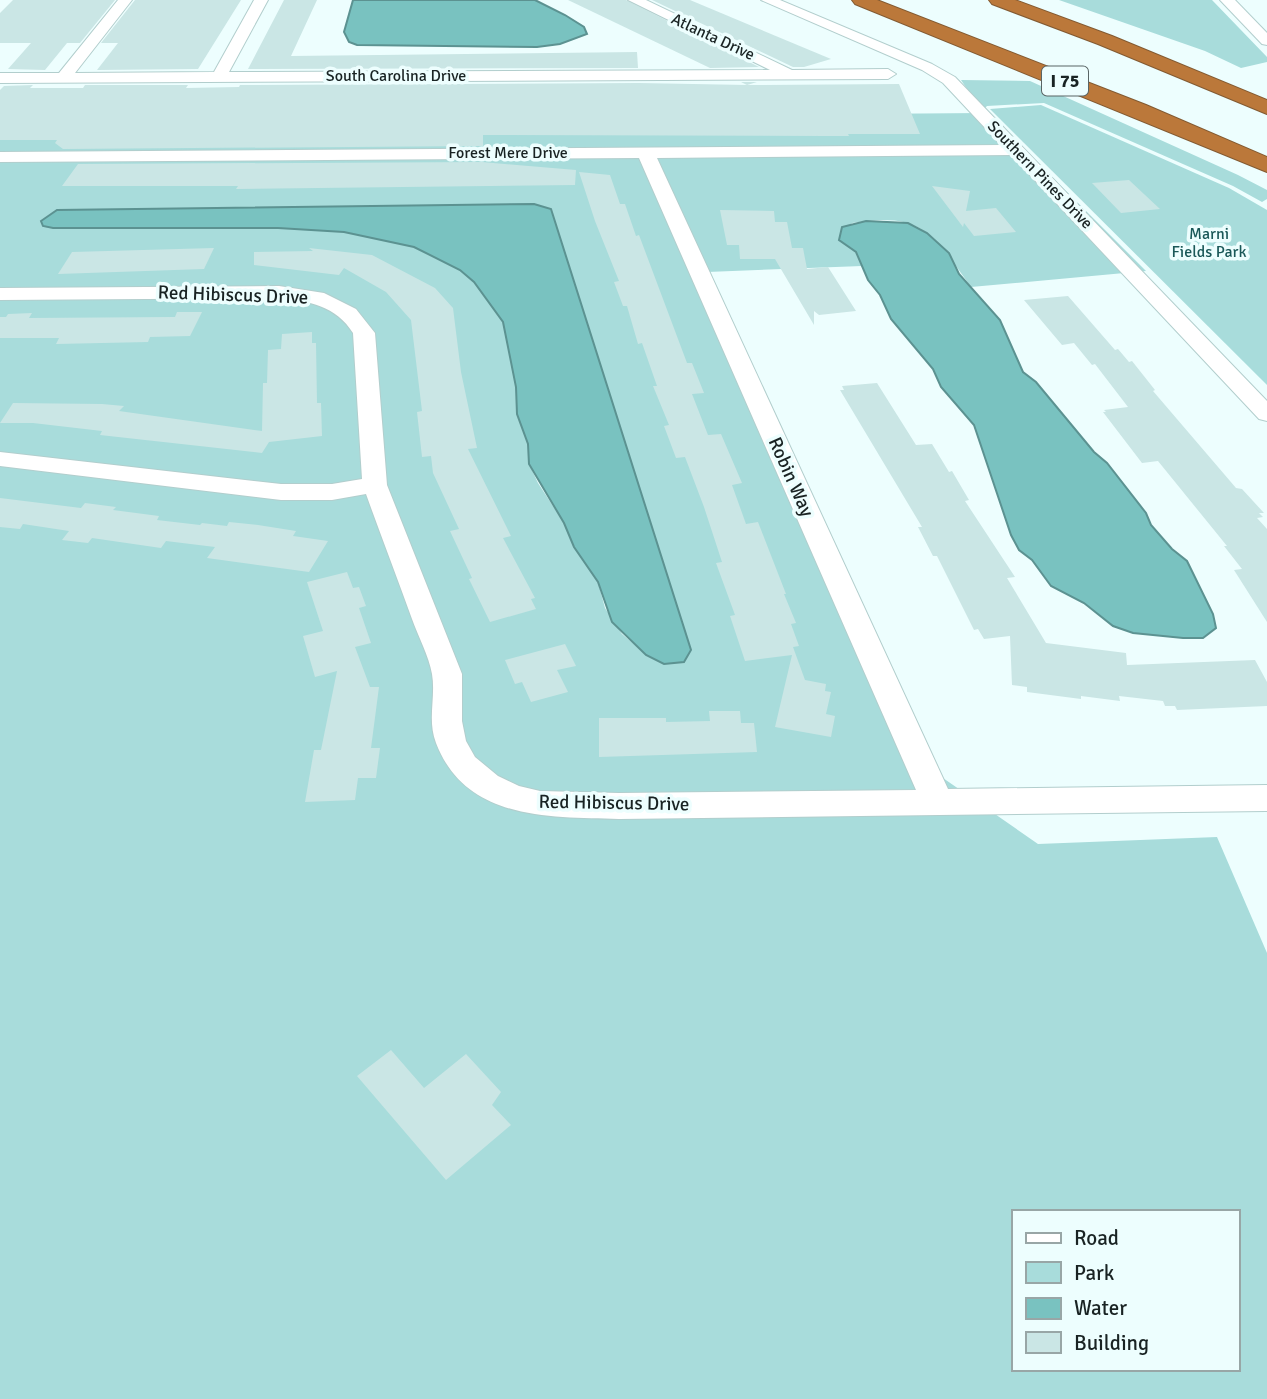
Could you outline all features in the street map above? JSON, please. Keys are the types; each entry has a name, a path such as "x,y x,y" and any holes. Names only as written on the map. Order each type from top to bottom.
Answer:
{"highway":[{"name":"I 75","path":"862,0 1138,110 1267,165"},
{"path":"998,0 1130,50 1267,108"}],"street":[{"path":"64,77 125,0"},
{"path":"219,77 261,0"},
{"name":"Atlanta Drive","path":"635,0 792,74"},
{"name":"Southern Pines Drive","path":"768,0 939,73 957,87 1267,414"},
{"path":"1227,0 1267,41"},
{"path":"792,74 888,74"},
{"name":"South Carolina Drive","path":"0,78 792,74"},
{"name":"Forest Mere Drive","path":"0,156 1016,150"},
{"name":"Robin Way","path":"646,153 937,801"},
{"name":"Red Hibiscus Drive","path":"0,294 279,292 309,295 336,304 350,313 364,333 375,485 447,674 447,721 451,743 464,765 487,785 512,797 540,804 620,806 1267,798"},
{"path":"0,459 281,492 332,492 375,485"}],"green space":[{"path":"1059,0 1212,0 1267,57 1267,62 1241,68 1205,51"},
{"path":"961,80 1030,81 1267,190 1267,199 1262,202 1233,186 1044,103 987,106 984,109 1146,271 971,287 947,254 925,231 896,221 876,220 852,223 839,240 856,252 862,266 707,272 917,760 1038,844 1217,837 1267,953 1267,1399 0,1399 0,121 983,113","holes":["534,204 664,664 647,655 622,634 605,608 598,582 574,547 564,523 538,483 529,464 528,444 517,414 516,387 503,322 474,282 460,270 414,247 344,232 278,228 43,226"]},
{"name":"Marni Fields Park","path":"1041,105 1229,188 1267,210 1267,385 990,109"}],"water":[{"path":"353,0 535,0 584,27 587,34 560,44 537,47 357,45 349,42 344,32"},
{"path":"534,204 551,209 691,650 684,662 664,664 646,655 612,622 598,582 574,547 564,523 529,464 528,444 517,414 516,387 503,322 474,282 460,270 414,247 344,232 278,228 53,228 43,226 41,221 57,210"},
{"path":"866,221 908,223 927,233 949,253 959,274 1000,320 1023,372 1036,382 1094,452 1107,463 1146,513 1151,525 1172,549 1187,561 1213,614 1216,628 1203,638 1183,638 1133,633 1113,626 1084,603 1051,586 1032,560 1019,550 1011,535 974,425 941,387 933,369 891,319 880,295 868,280 856,252 839,240 842,227"}],"building":[{"path":"13,0 115,0 80,43 67,43 45,70 8,69 31,43 0,43 0,13"},
{"path":"135,0 241,0 198,69 97,70 118,43 101,43"},
{"path":"284,0 317,0 291,56 637,52 638,68 248,69"},
{"path":"568,0 626,0 759,67 710,68"},
{"path":"652,0 690,0 831,59 804,67 793,67"},
{"path":"899,84 920,134 483,135 483,146 63,149 55,143 57,140 0,140 0,90 4,86 83,88 85,85 188,85 186,88 240,85"},
{"path":"482,162 576,170 575,185 236,189 238,186 62,186 78,164"},
{"path":"579,172 610,175 620,204 625,204 636,236 639,235 687,363 692,363 704,393 692,394 708,435 721,434 742,483 732,485 746,524 758,522 786,594 796,623 791,624 799,646 793,647 805,680 826,684 825,691 831,692 826,714 835,716 831,737 775,727 792,655 745,661 730,616 735,615 716,563 722,562 704,507 685,457 676,458 664,426 669,425 653,386 657,386 642,343 638,344 627,306 623,306 614,282 619,281"},
{"path":"1129,180 1160,209 1121,213 1092,183"},
{"path":"932,186 970,191 966,211 996,208 1016,232 974,236 964,223 963,227"},
{"path":"720,210 774,211 775,222 787,222 792,248 803,248 807,269 828,267 856,311 819,315 814,311 814,325 775,259 740,259 739,245 727,245"},
{"path":"214,248 204,269 58,274 72,252"},
{"path":"309,248 372,255 435,288 453,308 461,372 477,448 468,449 511,536 503,538 535,598 531,599 536,609 490,622 469,579 472,578 450,531 459,529 433,473 431,456 422,457 417,412 422,411 411,320 386,292 344,268 339,275 254,265 254,252 313,251"},
{"path":"1068,296 1115,350 1118,349 1129,362 1132,361 1155,390 1153,391 1236,488 1242,489 1264,513 1259,513 1263,517 1257,518 1267,529 1267,622 1234,570 1242,569 1224,546 1227,546 1158,461 1142,463 1103,412 1128,407 1095,364 1092,365 1074,343 1062,345 1024,300"},
{"path":"177,312 202,312 190,336 150,337 148,342 56,344 59,338 0,338 0,317 6,317 8,314 32,313 29,318 175,317"},
{"path":"312,332 312,343 316,343 317,403 321,403 322,436 269,442 262,453 100,435 102,431 33,423 0,423 13,403 102,404 124,406 119,411 262,431 263,383 267,383 268,350 281,349 282,334"},
{"path":"877,383 916,445 932,444 949,472 952,471 969,500 965,501 1015,577 1007,578 1046,643 1126,653 1127,665 1255,660 1267,682 1267,706 1177,710 1175,706 1165,706 1163,701 1119,696 1120,701 1081,696 1081,699 1027,692 1027,687 1012,685 1010,636 984,639 978,629 974,630 937,556 933,556 918,527 922,527 840,390 844,390 842,386"},
{"path":"0,498 81,508 85,503 116,507 113,510 159,516 157,520 200,525 227,526 229,522 258,525 296,531 293,536 328,541 309,572 207,558 215,547 166,541 161,548 92,538 88,543 62,540 69,531 23,524 20,529 0,527"},
{"path":"347,572 353,588 359,587 366,606 359,608 371,643 355,647 370,687 379,687 371,748 380,748 376,778 358,778 355,800 305,802 314,750 321,750 337,671 315,677 303,636 323,631 307,582"},
{"path":"565,644 576,666 557,670 568,692 531,702 522,682 515,684 505,660"},
{"path":"709,711 740,711 741,723 754,723 757,752 599,757 599,718 666,718 666,722 710,721"},
{"path":"391,1050 424,1088 466,1054 501,1092 492,1105 511,1125 446,1180 357,1076"}]}
